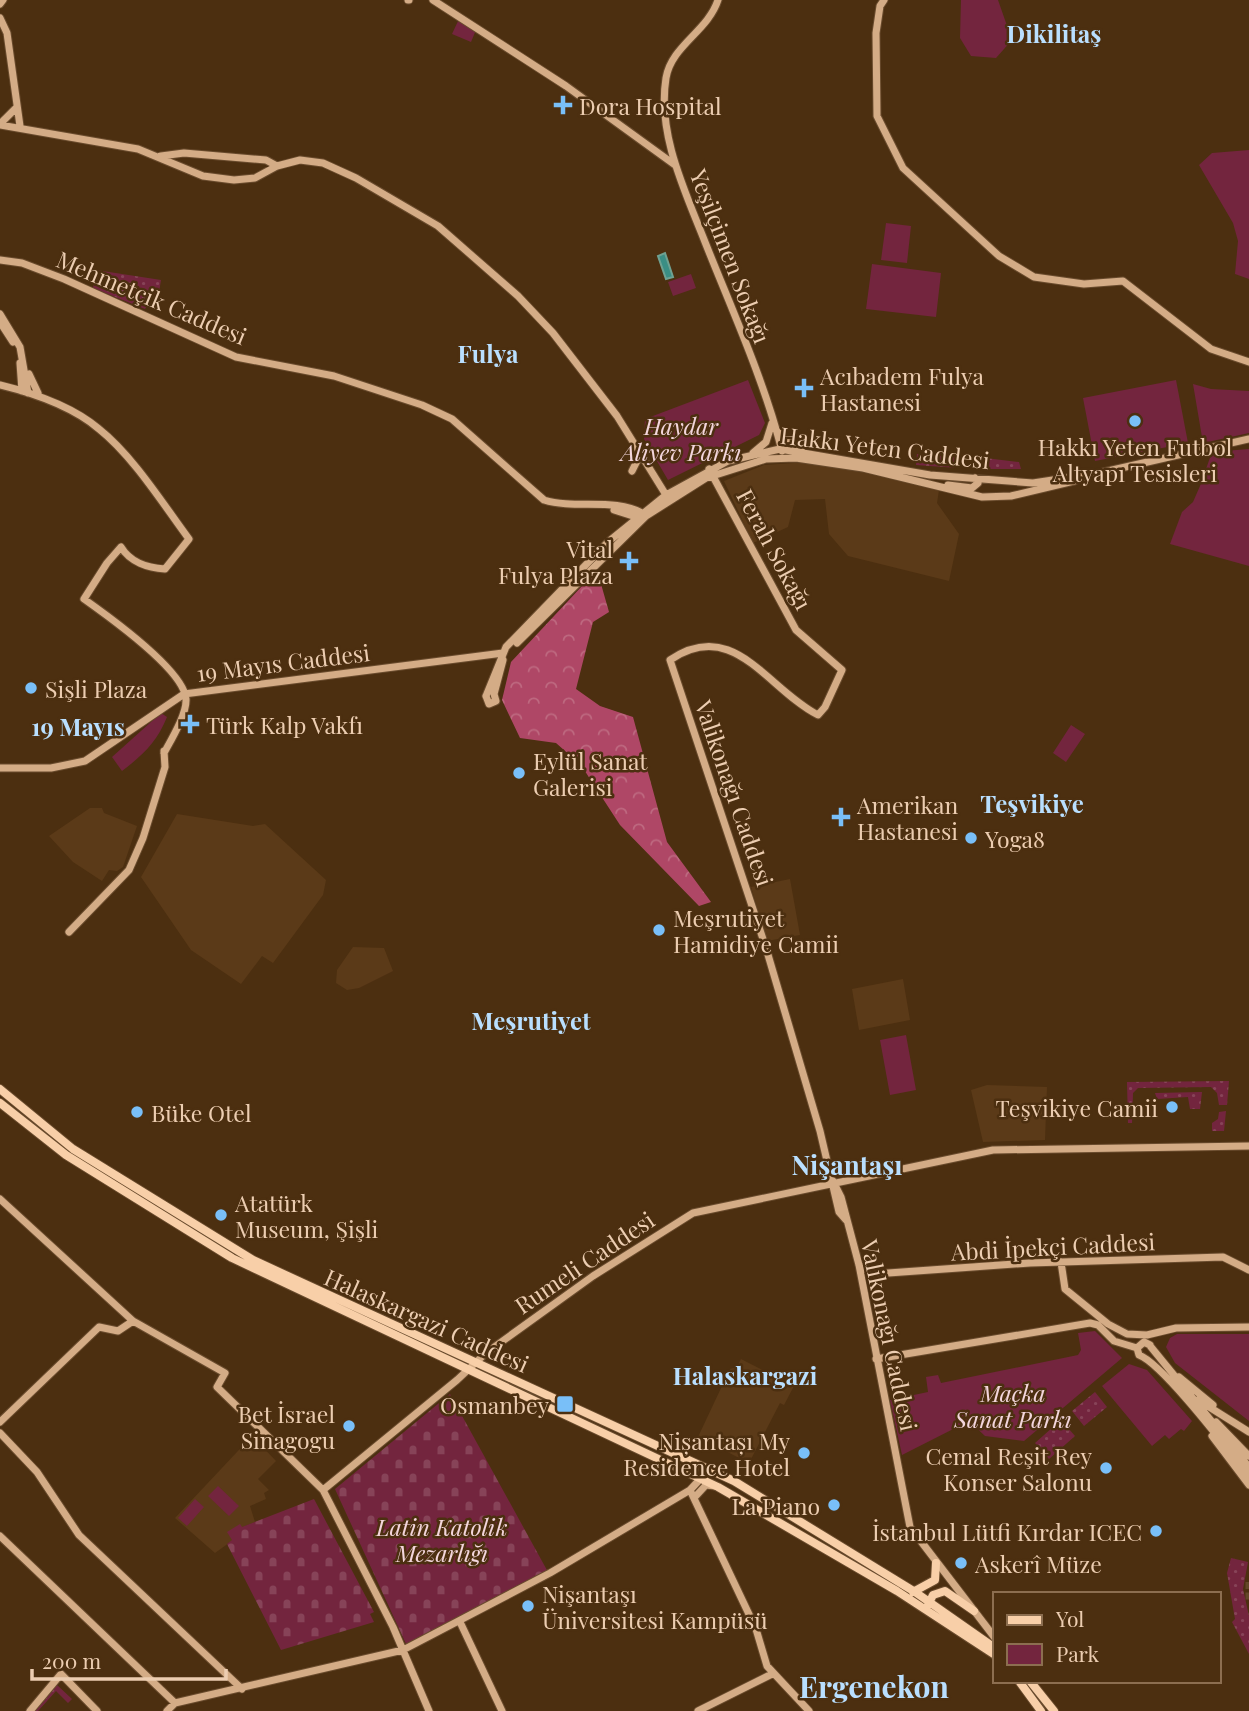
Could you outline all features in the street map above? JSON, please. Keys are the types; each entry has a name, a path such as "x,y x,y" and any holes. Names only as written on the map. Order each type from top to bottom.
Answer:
{"main road":[{"name":"Halaskargazi Caddesi","path":"0,1089 48,1131 105,1170 241,1254 307,1291"},
{"name":"Halaskargazi Caddesi","path":"0,1103 42,1139 232,1258 471,1367 718,1487 897,1591 993,1653"},
{"name":"Halaskargazi Caddesi","path":"471,1367 582,1409 757,1494 929,1601 993,1647"},
{"path":"897,1591 915,1592 934,1580 936,1563"},
{"path":"930,1613 929,1601 933,1595 945,1591 974,1611"},
{"path":"1020,1683 1041,1711"},
{"path":"1032,1683 1054,1711"}],"street":[{"path":"433,0 599,108 675,166"},
{"name":"Yeşilçimen Sokağı","path":"718,0 704,27 671,62 666,77 665,100 675,166 742,333 780,449"},
{"path":"884,0 876,33 877,116 903,168 999,256 1034,277 1084,285 1123,281 1211,349 1249,362"},
{"path":"0,18 7,33 20,126"},
{"path":"0,124 16,108"},
{"path":"0,124 160,156 203,176 234,180 266,175 278,166 300,160 323,163 438,226 490,268 553,333 617,416 666,495"},
{"path":"160,156 184,153 265,160 278,166"},
{"path":"180,166 184,153"},
{"name":"Mehmetçik Caddesi","path":"0,260 22,263 64,279 236,357 334,376 422,405 452,419 544,499 557,504 586,505 641,515"},
{"path":"1,318 14,333 24,368 38,393"},
{"path":"2,382 19,377 24,368"},
{"path":"24,368 25,390"},
{"path":"2,382 48,400 98,427 115,444 189,539 165,569 150,568 126,555 121,547 107,563 84,599 138,638 184,688 184,694 164,753 164,763 143,838 129,870 69,932 126,870 164,763"},
{"path":"25,390 38,393 48,400"},
{"name":"Yeşilçimen Sokağı","path":"772,423 783,437 805,453"},
{"path":"747,456 766,442 772,423"},
{"name":"Hakkı Yeten Caddesi","path":"490,695 504,653 641,515 666,495 747,456 780,449 930,475 1021,483 1090,474 1249,439"},
{"path":"780,449 787,457"},
{"path":"641,452 632,471 652,473"},
{"name":"Hakkı Yeten Caddesi","path":"641,515 711,472 766,459 787,457 863,468 995,498 1074,481 1090,474"},
{"name":"Ferah Sokağı","path":"670,660 690,647 706,645 723,648 739,654 818,715 825,708 842,670 796,630 711,472"},
{"path":"933,486 972,488 978,483 975,478"},
{"path":"995,498 992,487 994,481 1021,483"},
{"name":"19 Mayıs Caddesi","path":"0,768 51,768 85,761 184,694 344,676 504,653"},
{"name":"Valikonağı Caddesi","path":"670,660 752,904 833,1181 837,1185 859,1265 910,1527 993,1635"},
{"name":"Rumeli Caddesi","path":"323,1490 471,1367 593,1276 693,1213 833,1181 993,1150 1249,1146"},
{"path":"0,1199 133,1321 225,1373 217,1387 323,1490 403,1650 429,1711"},
{"name":"Abdi İpekçi Caddesi","path":"859,1265 874,1274 1061,1262 1223,1257 1249,1270"},
{"path":"1061,1262 1061,1281 1065,1289 1114,1341 1137,1348"},
{"path":"876,1359 1095,1319 1127,1334 1147,1335 1168,1330 1249,1327"},
{"path":"0,1422 99,1327 118,1331 133,1321"},
{"path":"1146,1357 1151,1346 1168,1330"},
{"path":"1249,1467 1208,1420 1172,1378 1151,1346 1141,1342 1137,1348 1139,1355 1146,1357 1172,1378 1194,1399 1208,1420 1249,1476"},
{"path":"1172,1378 1188,1383 1249,1432"},
{"path":"1194,1399 1221,1412"},
{"path":"1208,1420 1227,1430 1249,1456"},
{"path":"1208,1420 1224,1453 1249,1485"},
{"path":"0,1433 37,1472 79,1535 242,1689"},
{"path":"167,1711 175,1703 403,1650 561,1567 690,1490 702,1479 704,1472 700,1465"},
{"path":"694,1498 706,1485 718,1487"},
{"path":"690,1490 756,1629 772,1674 809,1711"},
{"path":"0,1536 175,1703"},
{"path":"460,1622 502,1711"},
{"path":"30,1711 61,1674 97,1711"},
{"path":"698,1711 772,1674"}],"shaded area":[{"path":"823,461 939,490 937,503 959,534 949,581 848,556 829,534 825,499 795,500 788,527 753,543 724,481 764,465"},
{"path":"90,808 102,808 104,813 137,826 123,867 117,871 109,870 102,881 73,862 49,836"},
{"path":"177,814 253,826 265,824 326,880 323,895 273,963 262,956 241,984 191,950 141,877"},
{"path":"790,879 800,935 767,941 751,887"},
{"path":"353,947 384,948 393,971 359,988 347,990 336,983 337,970"},
{"path":"903,979 910,1020 859,1030 852,989"},
{"path":"987,1085 1047,1087 1045,1140 983,1142 971,1090"},
{"path":"741,1359 794,1386 784,1405 780,1403 749,1463 698,1437 730,1369 737,1367"},
{"path":"252,1436 276,1461 258,1479 269,1490 264,1493 266,1499 250,1506 255,1522 228,1533 233,1540 215,1553 175,1518"}],"green space":[{"path":"961,0 998,0 1012,40 996,58 971,56 960,38"},
{"path":"459,19 476,30 471,42 452,34"},
{"path":"1249,150 1249,279 1235,274 1238,241 1233,223 1199,165 1212,153"},
{"path":"886,223 911,226 907,263 881,260"},
{"path":"872,264 941,273 936,317 866,309"},
{"path":"96,270 161,280 158,298 152,298 145,309 93,288"},
{"path":"691,274 696,288 673,296 668,282"},
{"name":"Haydar Aliyev Parkı","path":"748,380 765,423 759,435 668,480 644,439 645,419"},
{"name":"Hakkı Yeten Futbol Altyapı Tesisleri","path":"1176,380 1188,443 1095,461 1083,398"},
{"path":"1193,384 1211,389 1249,391 1249,433 1203,443"},
{"path":"1249,449 1249,566 1170,544 1182,512 1193,502 1212,452"},
{"path":"917,454 963,458 965,465 958,468 916,465"},
{"path":"985,458 1019,462 1021,469 983,469 981,460"},
{"path":"597,570 609,612 593,622 576,689 600,706 633,717 667,842 711,902 699,906 620,825 581,765 556,743 520,738 502,700 511,662"},
{"path":"161,713 167,717 159,734 143,753 122,771 112,757"},
{"path":"1071,725 1085,734 1066,762 1053,753"},
{"path":"906,1035 916,1090 890,1095 880,1040"},
{"path":"1229,1081 1227,1105 1219,1105 1217,1093 1211,1087 1138,1088 1133,1093 1132,1123 1128,1123 1127,1082"},
{"path":"1202,1092 1200,1109 1190,1109 1188,1097 1157,1099 1155,1093"},
{"path":"1226,1111 1224,1131 1212,1131 1212,1123 1218,1119 1219,1112"},
{"name":"Maçka Sanat Parkı","path":"1095,1331 1122,1358 1024,1441 985,1436 969,1421 902,1455 890,1400 928,1392 926,1377 938,1375 941,1383 1078,1355 1081,1350 1078,1333"},
{"path":"1177,1334 1249,1334 1249,1421 1175,1363 1166,1347 1170,1338"},
{"path":"1129,1364 1147,1370 1192,1421 1184,1431 1181,1429 1169,1439 1165,1435 1152,1446 1102,1386"},
{"path":"1095,1392 1107,1407 1084,1426 1072,1411"},
{"name":"Latin Katolik Mezarlığı","path":"450,1394 548,1572 407,1646 335,1489"},
{"path":"1061,1420 1075,1436 1049,1459 1035,1443"},
{"path":"218,1486 239,1506 229,1516 208,1496"},
{"path":"195,1499 204,1507 187,1526 178,1518"},
{"path":"314,1499 374,1612 370,1614 374,1622 281,1650 227,1544 232,1540 227,1532 240,1524 242,1527"},
{"path":"1231,1558 1248,1562 1243,1589 1249,1616 1249,1654 1232,1622 1235,1619 1227,1573"},
{"path":"57,1685 72,1699 68,1703 56,1691 38,1711 33,1711"}],"water":[{"path":"665,253 673,277 666,279 658,256"}],"tunnel":[{"path":"1249,1582 1249,1600"}],"place":[{"name":"Dora Hospital","path":"563,105"},
{"name":"Acıbadem Fulya Hastanesi","path":"804,388"},
{"name":"Hakkı Yeten Futbol Altyapı Tesisleri","path":"1135,421"},
{"name":"Vital Fulya Plaza","path":"629,561"},
{"name":"Sişli Plaza","path":"31,688"},
{"name":"Türk Kalp Vakfı","path":"190,724"},
{"name":"Eylül Sanat Galerisi","path":"519,773"},
{"name":"Amerikan Hastanesi","path":"841,817"},
{"name":"Yoga8","path":"971,838"},
{"name":"Meşrutiyet Hamidiye Camii","path":"659,930"},
{"name":"Teşvikiye Camii","path":"1172,1107"},
{"name":"Büke Otel","path":"137,1112"},
{"name":"Atatürk Museum, Şişli","path":"221,1215"},
{"name":"Osmanbey","path":"565,1404"},
{"name":"Bet İsrael Sinagogu","path":"349,1426"},
{"name":"Nișantașı My Residence Hotel","path":"804,1453"},
{"name":"Cemal Reşit Rey Konser Salonu","path":"1106,1468"},
{"name":"La Piano","path":"834,1505"},
{"name":"İstanbul Lütfi Kırdar ICEC","path":"1156,1531"},
{"name":"Askerî Müze","path":"961,1563"},
{"name":"Nişantaşı Üniversitesi Kampüsü","path":"528,1606"}],"district":[{"name":"Dikilitaş","path":"1054,33"},
{"name":"Fulya","path":"488,353"},
{"name":"19 Mayıs","path":"78,726"},
{"name":"Teşvikiye","path":"1032,803"},
{"name":"Meşrutiyet","path":"531,1020"},
{"name":"Nişantaşı","path":"847,1164"},
{"name":"Halaskargazi","path":"745,1375"},
{"name":"Ergenekon","path":"874,1686"}]}
